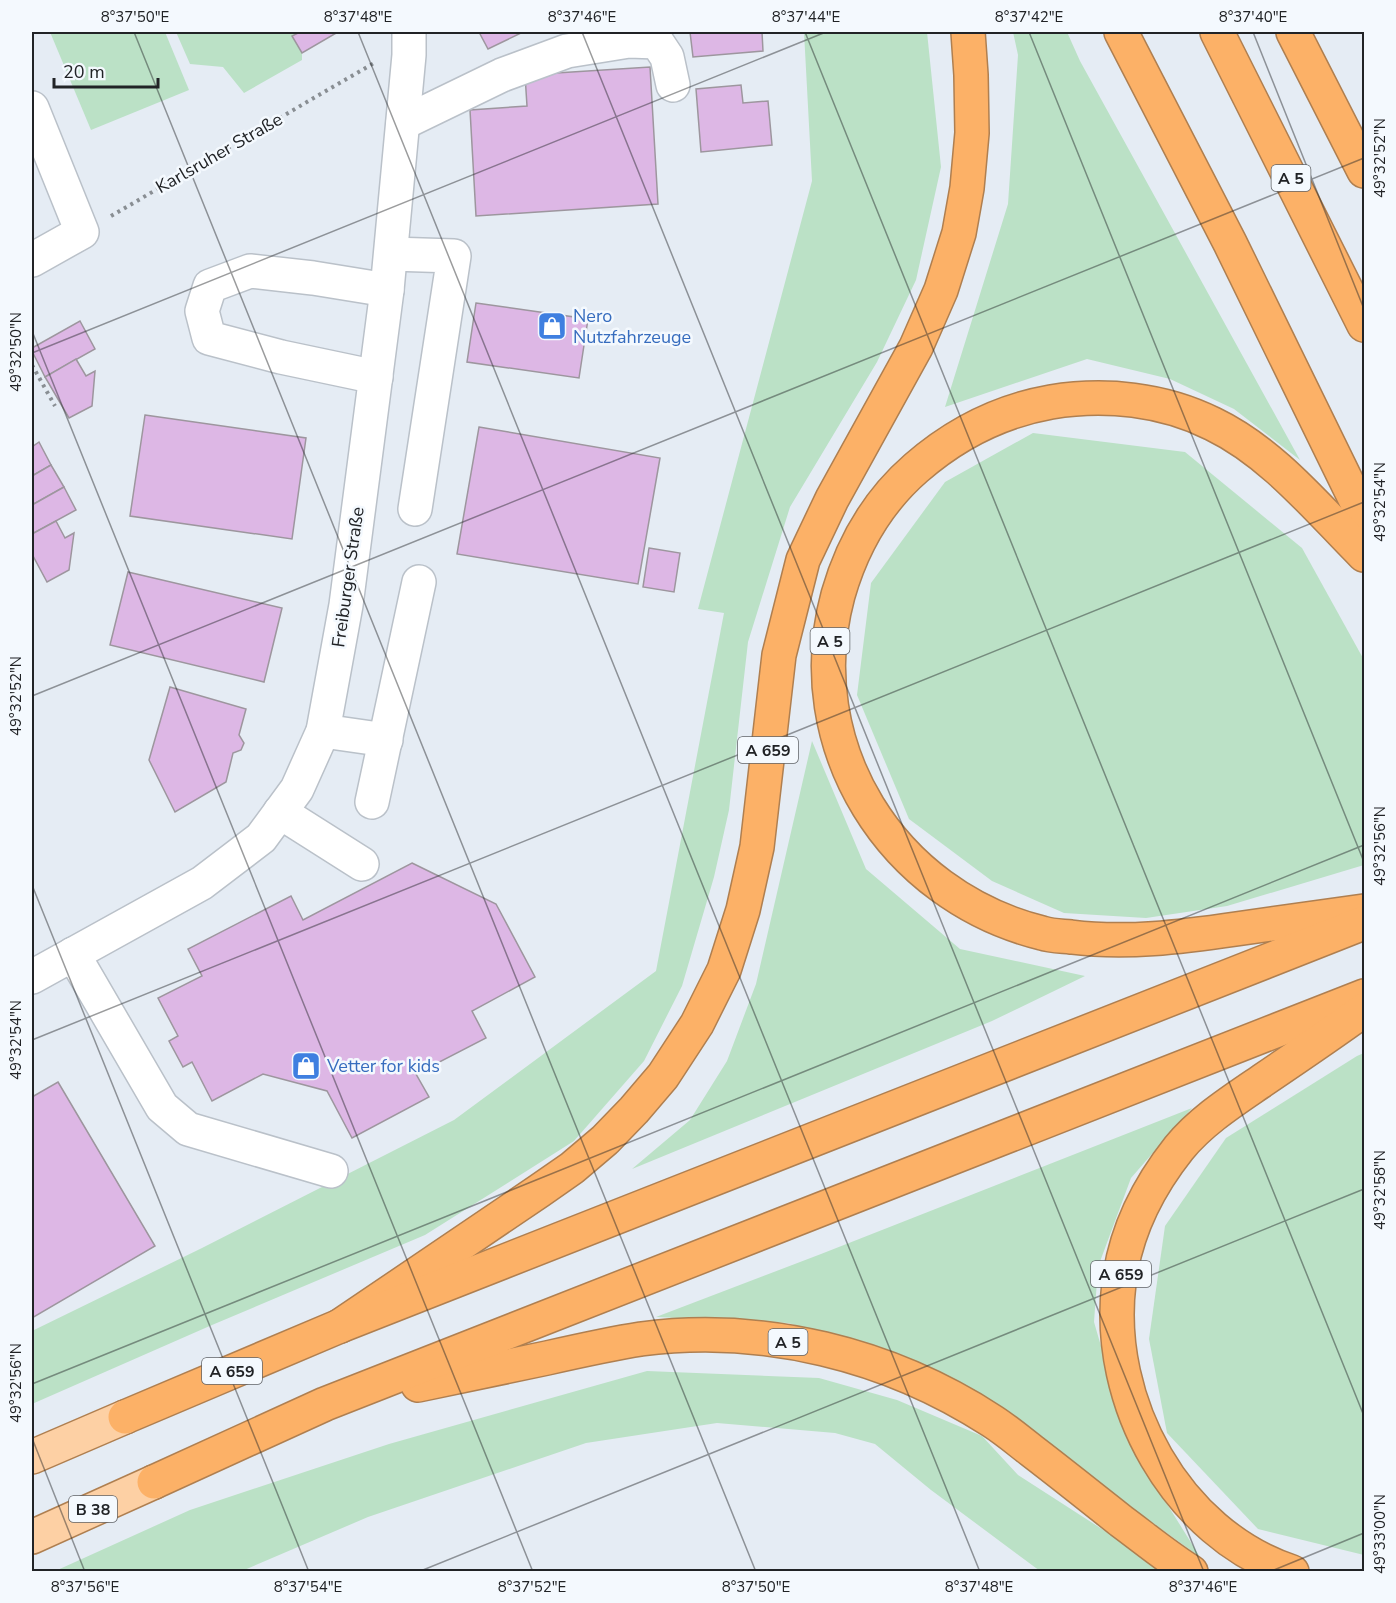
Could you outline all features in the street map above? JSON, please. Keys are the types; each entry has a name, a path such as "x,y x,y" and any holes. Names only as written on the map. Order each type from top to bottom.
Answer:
{"highway":[{"name":"A 659","path":"340,1326 572,1168 605,1140 663,1076 697,1024 724,970 743,910 757,847 779,655 803,560 832,499 916,347 941,290 958,233 967,188 972,133 968,32"},
{"path":"1121,32 1230,243 1365,517"},
{"name":"A 5","path":"1217,32 1365,325"},
{"path":"1293,32 1365,171"},
{"name":"A 5","path":"1365,555 1272,462 1243,441 1212,423 1178,410 1144,402 1108,398 1072,398 1035,405 999,416 964,432 933,453 904,478 880,507 859,539 844,574 834,611 829,649 830,687 835,724 846,761 861,796 882,828 906,857 935,882 966,903 1001,920 1044,934 1095,940 1143,940 1191,936 1365,911"},
{"name":"A 659","path":"125,1417 340,1326 1365,923"},
{"path":"154,1482 326,1404 1365,996"},
{"name":"A 659","path":"1292,1572 1249,1552 1221,1532 1173,1483 1154,1454 1138,1422 1119,1353 1117,1319 1119,1283 1134,1224 1162,1170 1180,1146 1224,1106 1365,1010"},
{"name":"A 5","path":"326,1404 641,1339 734,1336 780,1340 870,1361 913,1377 954,1398 994,1422 1152,1545 1191,1572"}],"main road":[{"path":"32,1457 125,1417"},
{"name":"B 38","path":"32,1537 154,1482"}],"street":[{"path":"403,123 502,75 567,51 629,41 657,42 667,57 673,85"},
{"name":"Freiburger Straße","path":"32,977 202,883 261,838 297,789 323,731 346,605 387,290 409,43"},
{"path":"32,108 82,232 32,260"},
{"path":"391,254 454,256 415,509"},
{"path":"376,377 281,357 209,338 202,311 210,286 250,271 387,290"},
{"path":"372,802 419,582"},
{"path":"323,731 386,740"},
{"path":"280,812 362,864"},
{"path":"73,954 162,1107 188,1129 331,1171"}],"path":[{"name":"Karlsruher Straße","path":"82,232 409,43"},
{"path":"32,365 55,406"}],"green space":[{"path":"50,32 165,32 189,90 91,130"},
{"path":"176,32 300,32 292,36 302,53 302,60 244,93 223,67 190,64"},
{"path":"804,32 927,32 941,167 916,280 877,362 790,507 748,642 729,810 714,877 682,986 644,1061 574,1141 425,1235 32,1404 32,1331 454,1120 656,971 724,613 698,609 812,181"},
{"path":"1013,32 1067,32 1080,61 1300,460 1234,409 1170,379 1087,359 945,407 1008,204 1018,55"},
{"path":"1033,433 1185,452 1302,548 1364,660 1364,865 1227,906 1146,918 1064,913 992,881 909,819 857,695 871,583 945,482"},
{"path":"812,741 866,869 960,949 1085,976 992,1021 632,1169 690,1120 727,1061 756,984"},
{"path":"1364,1053 1364,1555 1258,1529 1167,1433 1149,1339 1165,1226 1226,1138"},
{"path":"1192,1108 1131,1178 1098,1267 1094,1322 1129,1443 1200,1557 1047,1447 885,1351 788,1323 656,1317 821,1254"},
{"path":"647,1371 819,1378 897,1400 982,1436 1018,1475 1167,1571 1040,1571 931,1490 875,1444 835,1433 717,1423 586,1443 368,1517 242,1571 53,1572 190,1510 389,1444"}],"building":[{"path":"300,32 338,32 302,53 292,36"},
{"path":"479,32 523,32 488,49"},
{"path":"690,32 762,32 763,51 693,57"},
{"path":"650,67 658,204 476,216 470,110 527,106 525,75"},
{"path":"741,85 743,103 768,101 772,145 701,152 696,89"},
{"path":"476,303 588,319 579,378 467,362"},
{"path":"80,321 95,349 45,377 32,348"},
{"path":"76,359 86,376 95,371 92,406 69,418 45,377"},
{"path":"145,415 306,438 292,539 130,516"},
{"path":"479,427 660,458 638,584 457,554"},
{"path":"39,442 51,465 32,476 32,447"},
{"path":"51,465 64,487 32,505 32,476"},
{"path":"64,487 76,510 32,534 32,505"},
{"path":"56,521 65,538 74,533 69,570 47,582 32,554 32,534"},
{"path":"649,548 680,553 674,592 643,587"},
{"path":"128,572 282,608 264,682 110,645"},
{"path":"170,687 246,709 239,735 244,743 241,750 233,753 226,782 175,812 149,760"},
{"path":"412,863 496,904 535,977 472,1011 486,1038 416,1074 429,1097 352,1138 327,1091 263,1074 212,1101 192,1062 183,1067 169,1041 178,1036 158,998 202,976 188,949 291,896 303,920"},
{"path":"58,1082 155,1246 32,1318 32,1097"}],"place":[{"name":"Nero Nutzfahrzeuge","path":"552,326"},
{"name":"Vetter for kids","path":"306,1066"}]}
